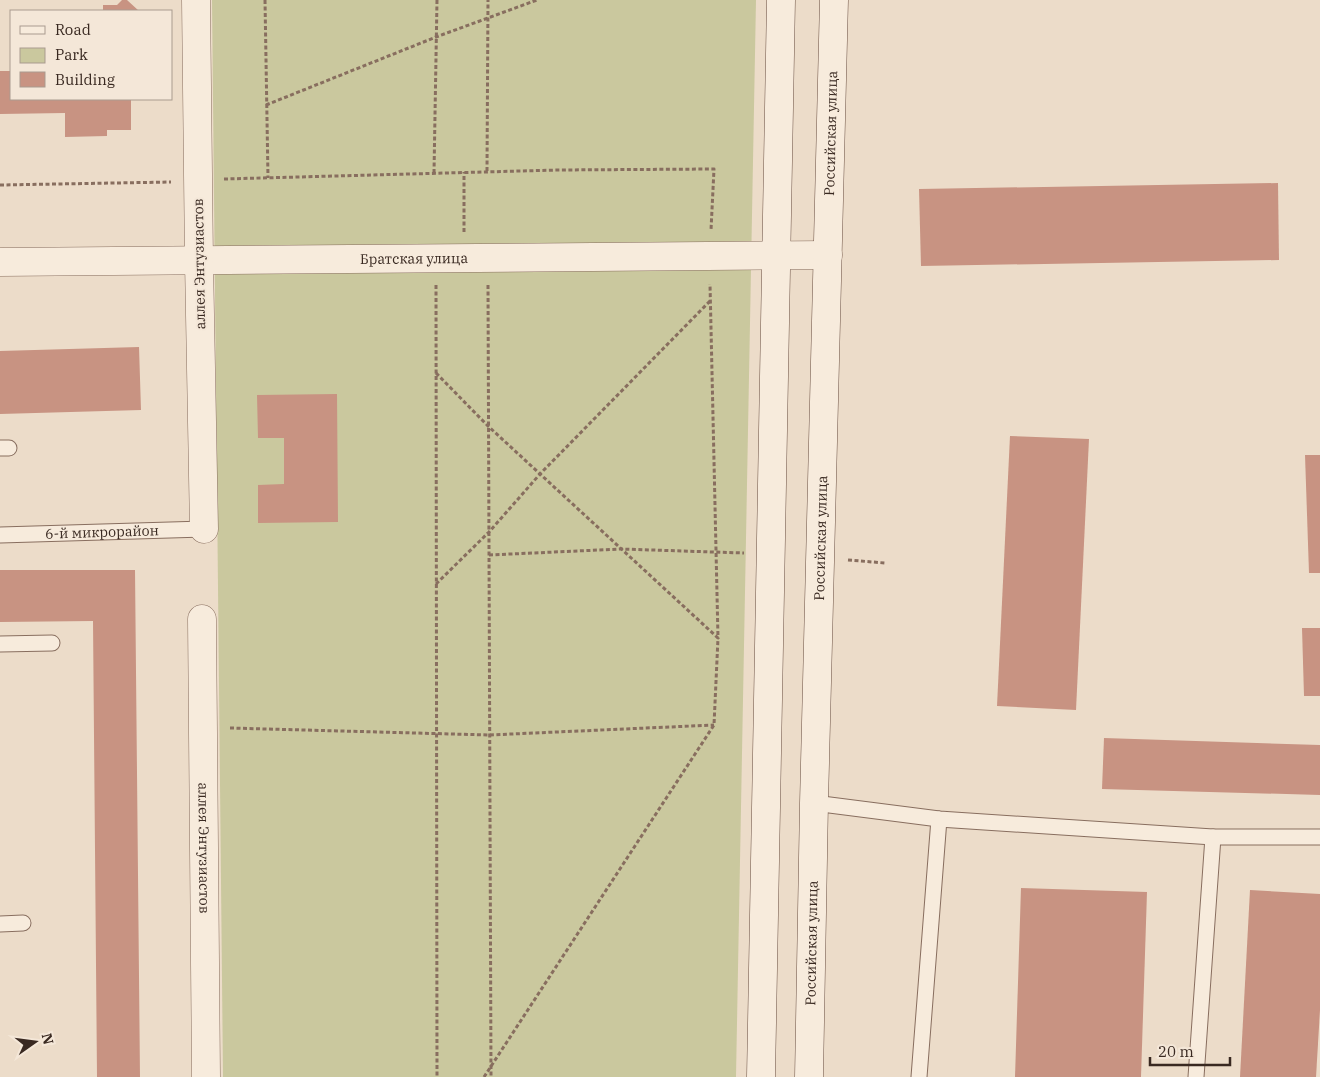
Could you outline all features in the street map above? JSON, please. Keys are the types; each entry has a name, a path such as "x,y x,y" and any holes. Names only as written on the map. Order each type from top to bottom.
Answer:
{"main road":[{"name":"аллея Энтузиастов","path":"196,0 204,529"},
{"path":"761,1077 781,0"},
{"name":"Российская улица","path":"808,1077 834,0"},
{"name":"Братская улица","path":"0,262 828,255"},
{"name":"аллея Энтузиастов","path":"202,619 206,1077"}],"lane":[{"name":"6-й микрорайон","path":"0,534 204,529"},
{"path":"0,644 52,643"},
{"path":"814,803 939,818 1213,837 1320,837"},
{"path":"919,1077 939,818"},
{"path":"1196,1077 1213,837"},
{"path":"0,924 23,923"}],"path":[{"path":"265,0 268,178"},
{"path":"434,173 437,0"},
{"path":"487,171 488,0"},
{"path":"266,105 436,37 537,0"},
{"path":"0,185 487,171 714,169 710,256 718,638 714,725 484,1077"},
{"path":"463,258 464,172"},
{"path":"436,280 437,1077"},
{"path":"488,281 490,1077"},
{"path":"436,585 489,532 540,474 711,301"},
{"path":"436,373 488,426 718,638"},
{"path":"489,554 621,549 716,551 770,555"},
{"path":"820,558 885,563"},
{"path":"203,727 436,732 489,735 714,725"}],"green space":[{"path":"212,0 756,0 736,1077 223,1077"}],"building":[{"path":"122,0 127,0 138,10 103,10 103,5 117,5"},
{"path":"0,71 10,71 10,100 131,100 131,130 107,130 107,136 65,137 65,113 0,114"},
{"path":"1278,183 1279,260 921,266 919,189"},
{"path":"139,347 141,410 0,414 0,351"},
{"path":"337,394 338,522 258,523 258,485 284,484 284,438 258,438 257,395"},
{"path":"1010,436 1089,439 1076,710 997,706"},
{"path":"1305,455 1320,455 1320,573 1309,573"},
{"path":"0,570 135,570 140,1077 97,1077 93,621 0,622"},
{"path":"1302,628 1320,628 1320,696 1304,696"},
{"path":"1104,738 1320,745 1320,795 1102,789"},
{"path":"1021,888 1147,892 1141,1077 1015,1077"},
{"path":"1250,890 1320,894 1320,1010 1316,1077 1240,1077"}]}
